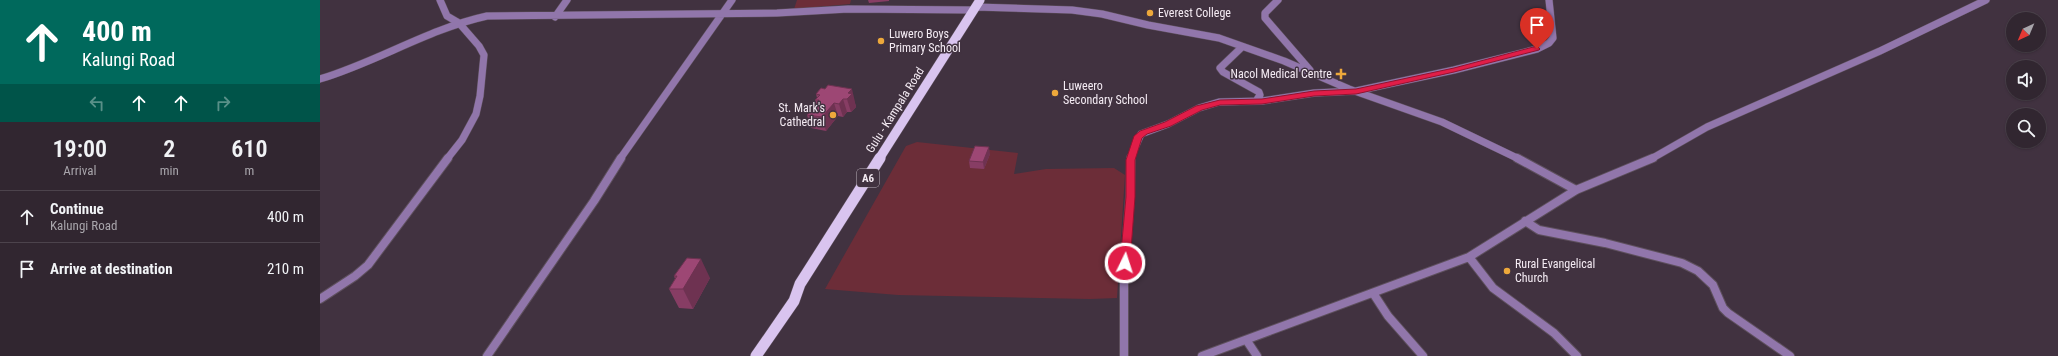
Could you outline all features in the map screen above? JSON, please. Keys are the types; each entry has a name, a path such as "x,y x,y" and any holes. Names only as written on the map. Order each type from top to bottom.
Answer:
{"main road":[{"name":"Gulu - Kampala Road","path":"756,356 794,302 800,284 976,6"}],"street":[{"path":"320,299 355,276 368,265 449,157 470,126 476,114 480,96 484,55 479,46 459,23 451,20 447,16 440,0"},
{"path":"555,17 568,0"},
{"path":"487,356 619,161 732,0"},
{"path":"1278,0 1265,13 1266,18 1312,72"},
{"path":"1124,356 1123,282 1130,197 1130,160 1138,136 1144,132 1168,124 1199,108 1230,101 1256,101 1314,93 1356,91 1454,70 1537,49 1549,43 1553,38 1549,0"},
{"path":"1202,356 1247,341 1469,257 1576,190 1652,160 1707,127 1880,51 1986,0"},
{"path":"320,79 358,67 459,23 487,16 555,17 976,6 1072,10 1102,14 1143,24 1219,38 1312,72 1356,91 1442,122 1549,174 1576,190"},
{"path":"1242,47 1220,68 1223,72 1258,92 1260,95 1256,101"},
{"path":"1314,93 1323,88 1323,78"},
{"path":"1525,221 1539,230 1663,256 1690,267 1705,277 1713,285 1723,308 1728,313 1790,356"},
{"path":"1469,257 1493,288 1554,333 1577,356"},
{"path":"1373,293 1388,316 1423,356"},
{"path":"1247,341 1257,356"}],"shaded area":[{"path":"797,0 851,0 850,4 794,9"},
{"path":"917,142 1018,153 1014,174 1046,169 1114,168 1125,175 1117,298 1090,299 898,295 825,289 906,146"}],"building":[{"path":"828,85 852,89 848,93 852,94 847,99 843,99 839,104 834,103 822,117 807,115 819,100 815,100 820,95 816,94 821,88 825,89"},
{"path":"975,146 989,147 983,162 969,161"},
{"path":"687,258 701,259 683,289 669,289 677,276 674,276"}],"place":[{"name":"Everest College","path":"1150,13"},
{"name":"Luwero Boys Primary School","path":"881,41"},
{"name":"Nacol Medical Centre","path":"1341,74"},
{"name":"Luweero Secondary School","path":"1055,93"},
{"name":"St. Mark's Cathedral","path":"833,115"},
{"name":"Rural Evangelical Church","path":"1507,271"}],"route":[{"path":"1125,263 1130,197 1130,160 1138,136 1144,132 1168,124 1199,108 1220,102 1262,101 1314,93 1356,91 1454,70 1492,59 1537,49"}]}
